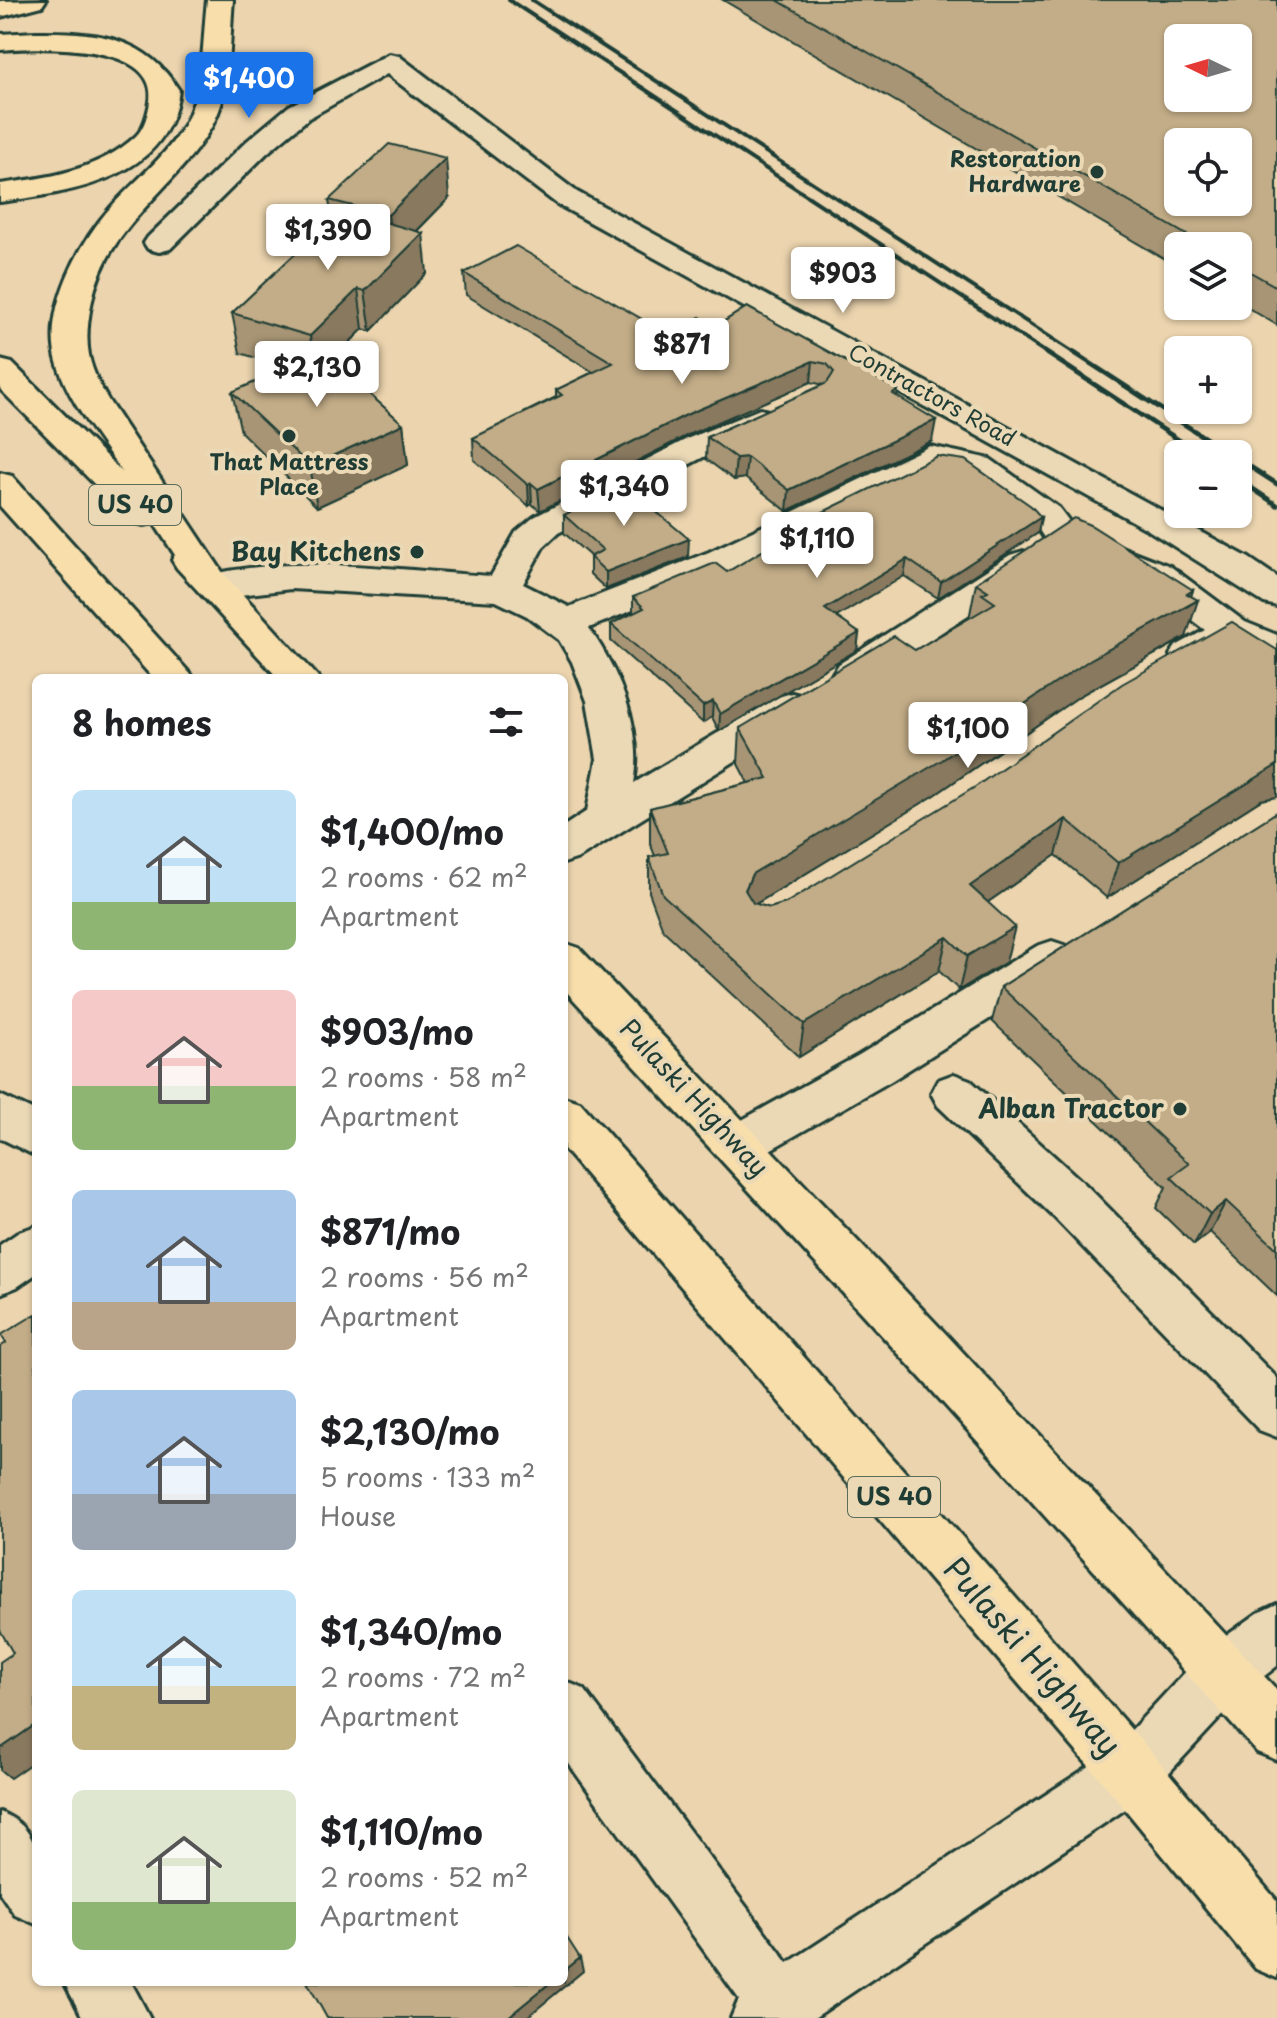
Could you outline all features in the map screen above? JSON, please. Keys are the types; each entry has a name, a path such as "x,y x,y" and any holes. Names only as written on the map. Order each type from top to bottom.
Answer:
{"highway":[{"path":"0,9 33,0"},
{"path":"212,583 93,406 70,351 75,301 94,250 107,228 172,159 198,124 209,98 215,69 215,34 220,0"},
{"path":"0,42 31,39 78,42 114,49 142,62 165,90 158,125 147,141 118,161 84,176 34,189 0,193"},
{"name":"US 40","path":"0,370 212,583 296,674"},
{"name":"US 40","path":"0,484 171,674"},
{"path":"0,525 80,571"},
{"name":"Pulaski Highway","path":"568,964 1277,1732"},
{"name":"Pulaski Highway","path":"568,1121 1131,1772 1277,1948"}],"street":[{"name":"Contractors Road","path":"159,243 257,147 299,112 389,62 567,198 1144,512 1277,594"},
{"path":"502,589 529,540 546,525 701,445 784,408"},
{"path":"565,623 722,560 930,457 978,467 1047,516 1062,537 1157,575 1232,631 1277,649"},
{"path":"568,844 891,650 1062,537"},
{"path":"212,583 291,577 502,589 533,603 565,623 583,647 597,681 617,752 606,819"},
{"path":"1164,669 1232,631"},
{"path":"738,1145 875,1068 1081,940"},
{"path":"954,1093 1071,1202 1277,1413"},
{"path":"0,1114 32,1134"},
{"path":"0,1272 32,1250"},
{"path":"568,1715 771,2011 1131,1772 1224,1672 1277,1632"},
{"path":"0,1841 32,1888"},
{"path":"98,1986 119,2018"}],"building":[{"name":"Restoration Hardware","path":"777,0 1277,0 1277,287 1252,273 1252,232 1182,232"},
{"path":"389,144 446,158 388,215 329,200"},
{"path":"342,210 423,233 365,291 358,289 310,336 232,313"},
{"path":"516,246 668,334 700,317 715,327 747,307 898,390 893,394 936,420 789,490 747,457 736,458 707,437 827,383 834,372 827,364 813,361 688,414 538,489 531,483 528,485 473,438 562,395 556,390 613,363 464,273"},
{"path":"323,353 403,424 310,466 232,392"},
{"path":"937,456 965,460 1031,506 1041,517 941,582 907,559 825,609 859,633 720,714 713,701 703,706 611,624 644,608 633,597 715,563 727,572 818,518 815,516"},
{"path":"623,484 689,539 606,572 590,557 603,550 564,515"},
{"path":"1074,518 1092,526 1193,590 1187,594 1198,600 1091,659 942,760 752,874 745,890 753,903 770,908 786,903 975,787 1122,684 1232,622 1277,650 1277,765 1118,863 1066,819 970,886 1015,927 967,956 947,937 804,1024 663,895 649,857 668,853 650,808 768,778 740,728 894,636 915,650 995,603 982,594 988,591 976,583"},
{"name":"Alban Tractor","path":"1277,812 1277,1249 1226,1201 1210,1214 1171,1177 1189,1164 1001,987"},
{"path":"32,1316 32,1727 0,1749 0,1662 13,1653 0,1630 0,1347 6,1343 1,1335"},
{"path":"568,1939 580,1958 568,1968"},
{"path":"309,1986 546,1986 507,2018 327,2018"}],"railway":[{"path":"509,0 1048,354"},
{"path":"532,0 1076,354"},
{"path":"1045,352 1179,440"},
{"path":"1073,352 1208,440"},
{"path":"1252,468 1277,484"},
{"path":"1252,488 1277,505"}],"place":[{"name":"Restoration Hardware","path":"1097,172"},
{"name":"That Mattress Place","path":"289,436"},
{"name":"Bay Kitchens","path":"417,552"},
{"name":"Alban Tractor","path":"1180,1109"}]}
